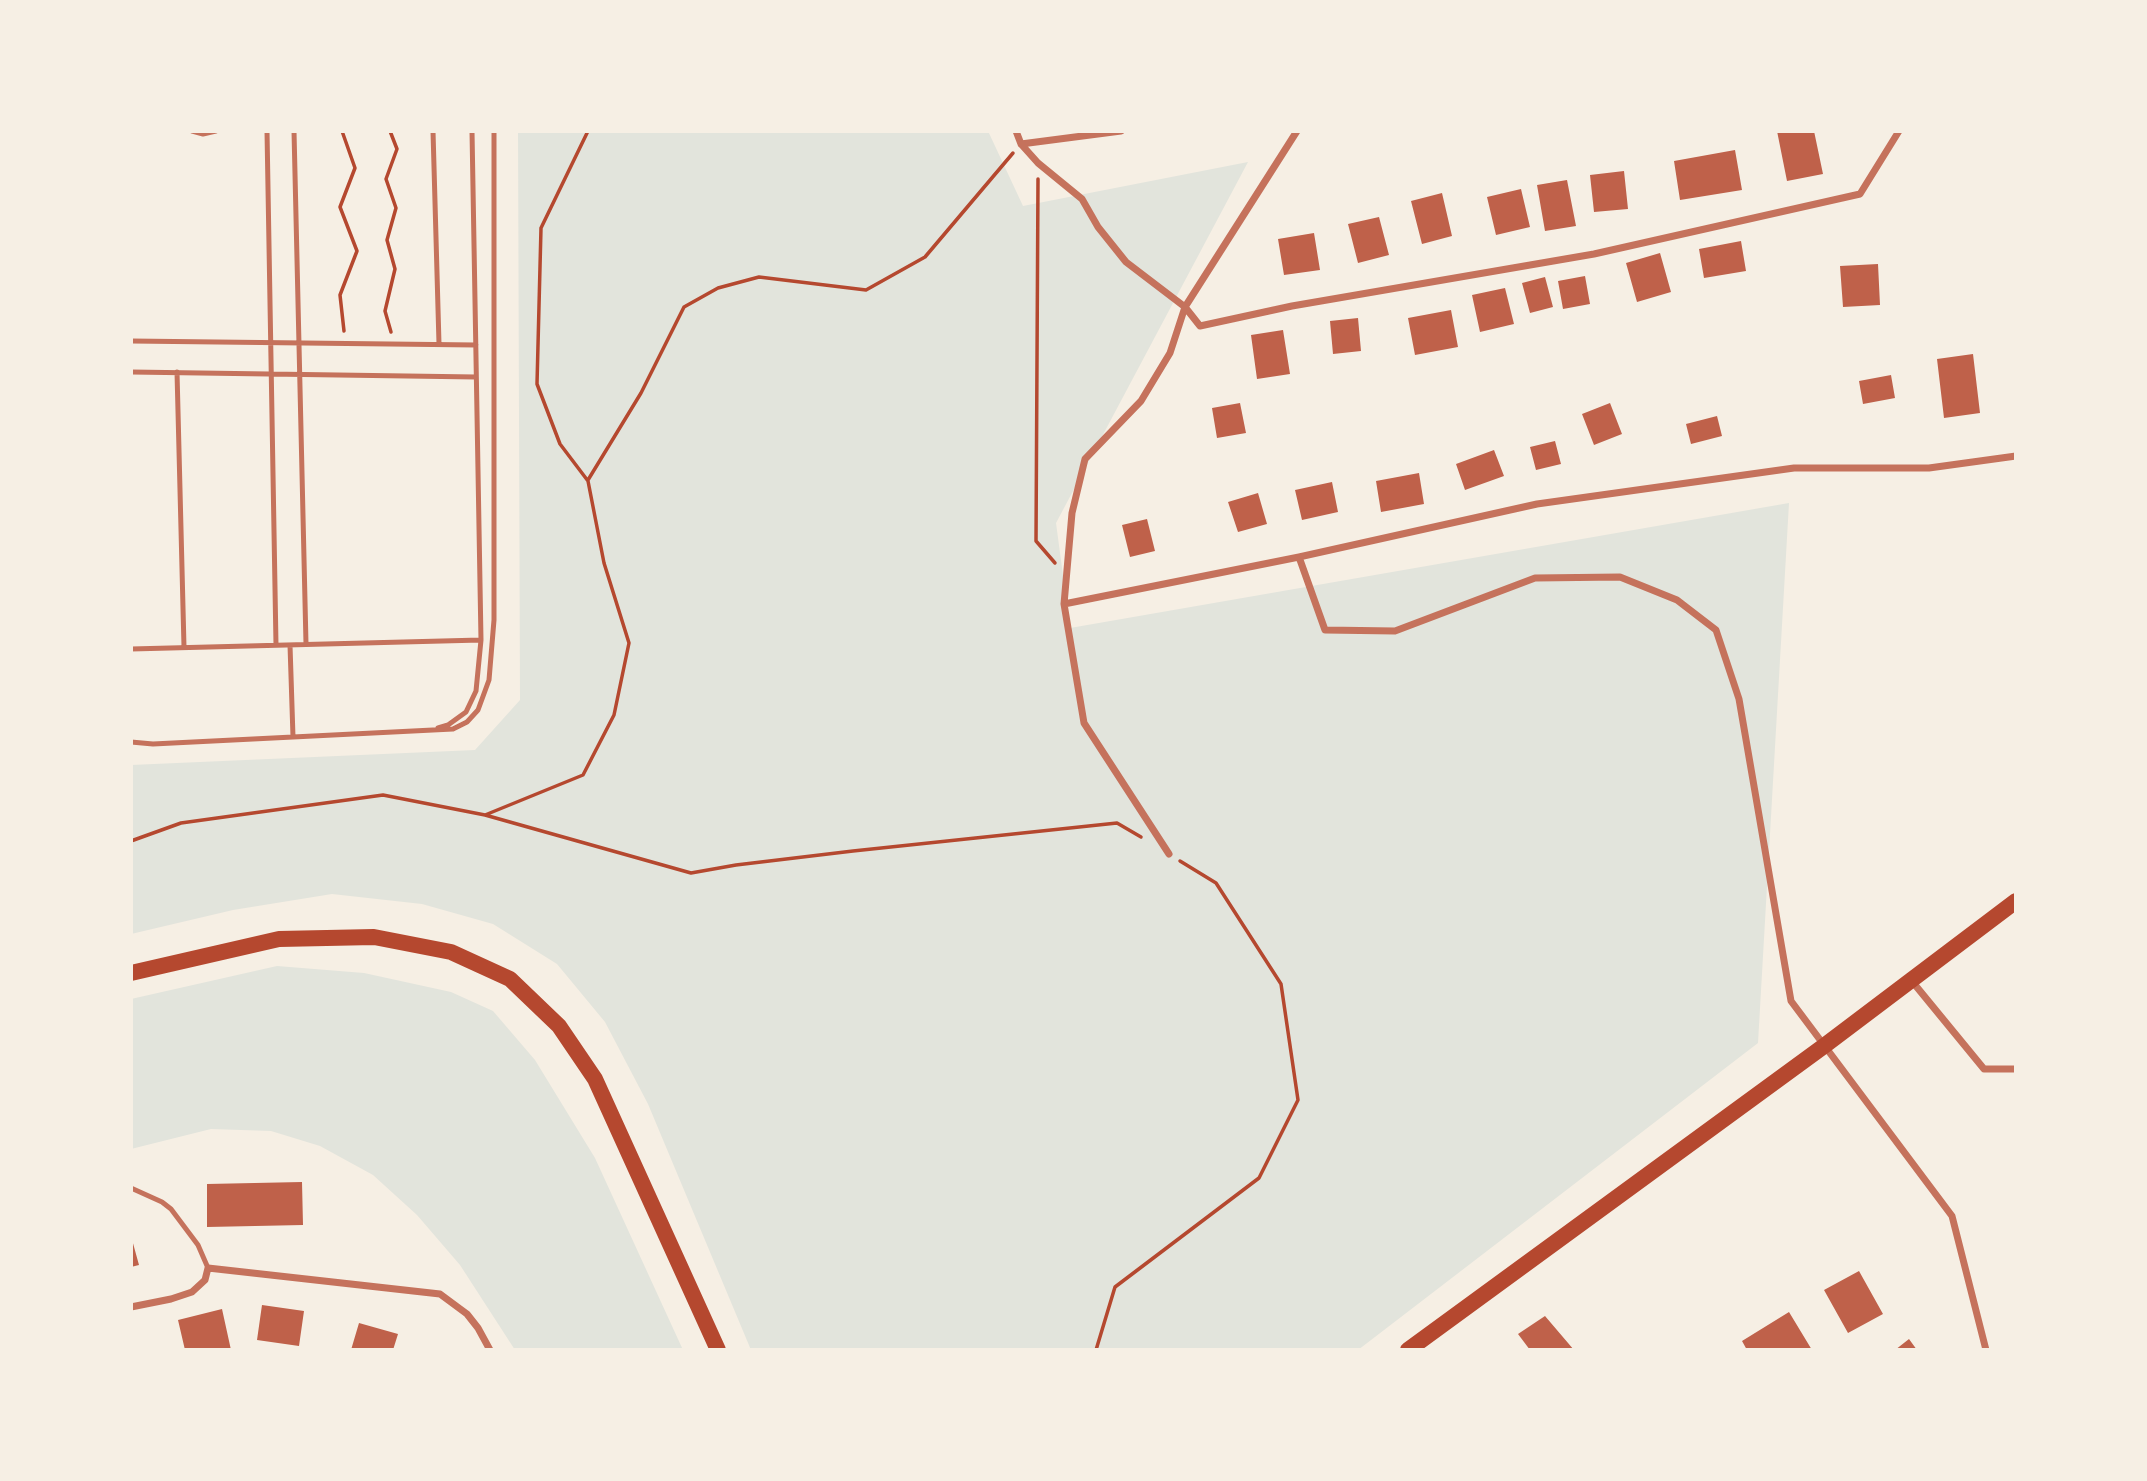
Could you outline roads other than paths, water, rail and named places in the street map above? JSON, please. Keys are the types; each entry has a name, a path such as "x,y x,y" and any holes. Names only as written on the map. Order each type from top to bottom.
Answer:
{"main road":[{"path":"1413,1348 1824,1046 2016,901"},
{"path":"131,973 279,939 374,937 451,952 510,979 559,1026 595,1079 719,1350"}],"street":[{"path":"1021,144 1121,131"},
{"path":"1169,854 1084,723 1065,604 1072,513 1085,459 1141,401 1170,353 1185,307 1297,131"},
{"path":"1017,132 1021,144 1038,163 1082,199 1098,226 1126,262 1185,307 1200,326 1292,306 1594,254 1860,194 1899,131"},
{"path":"1065,604 1298,557 1538,504 1794,468 1929,468 2016,456"},
{"path":"1298,557 1325,630 1395,631 1535,578 1620,577 1677,600 1716,630 1739,699 1791,1001 1952,1216 1986,1350"},
{"path":"1911,981 1984,1069 2016,1069"},
{"path":"131,1307 192,1292 205,1280 208,1268 440,1294 467,1314 490,1350"}],"lane":[{"path":"192,131 203,134 216,131"},
{"path":"267,131 276,645"},
{"path":"294,131 306,644"},
{"path":"433,131 439,344"},
{"path":"424,731 448,725 466,712 477,691 481,640 472,131"},
{"path":"131,742 153,744 453,729 467,723 478,710 489,680 494,620 494,131"},
{"path":"131,341 476,345"},
{"path":"131,372 476,377"},
{"path":"177,372 184,647"},
{"path":"131,649 481,640"},
{"path":"290,645 293,737"},
{"path":"131,1188 171,1209 198,1245 208,1268"}]}
